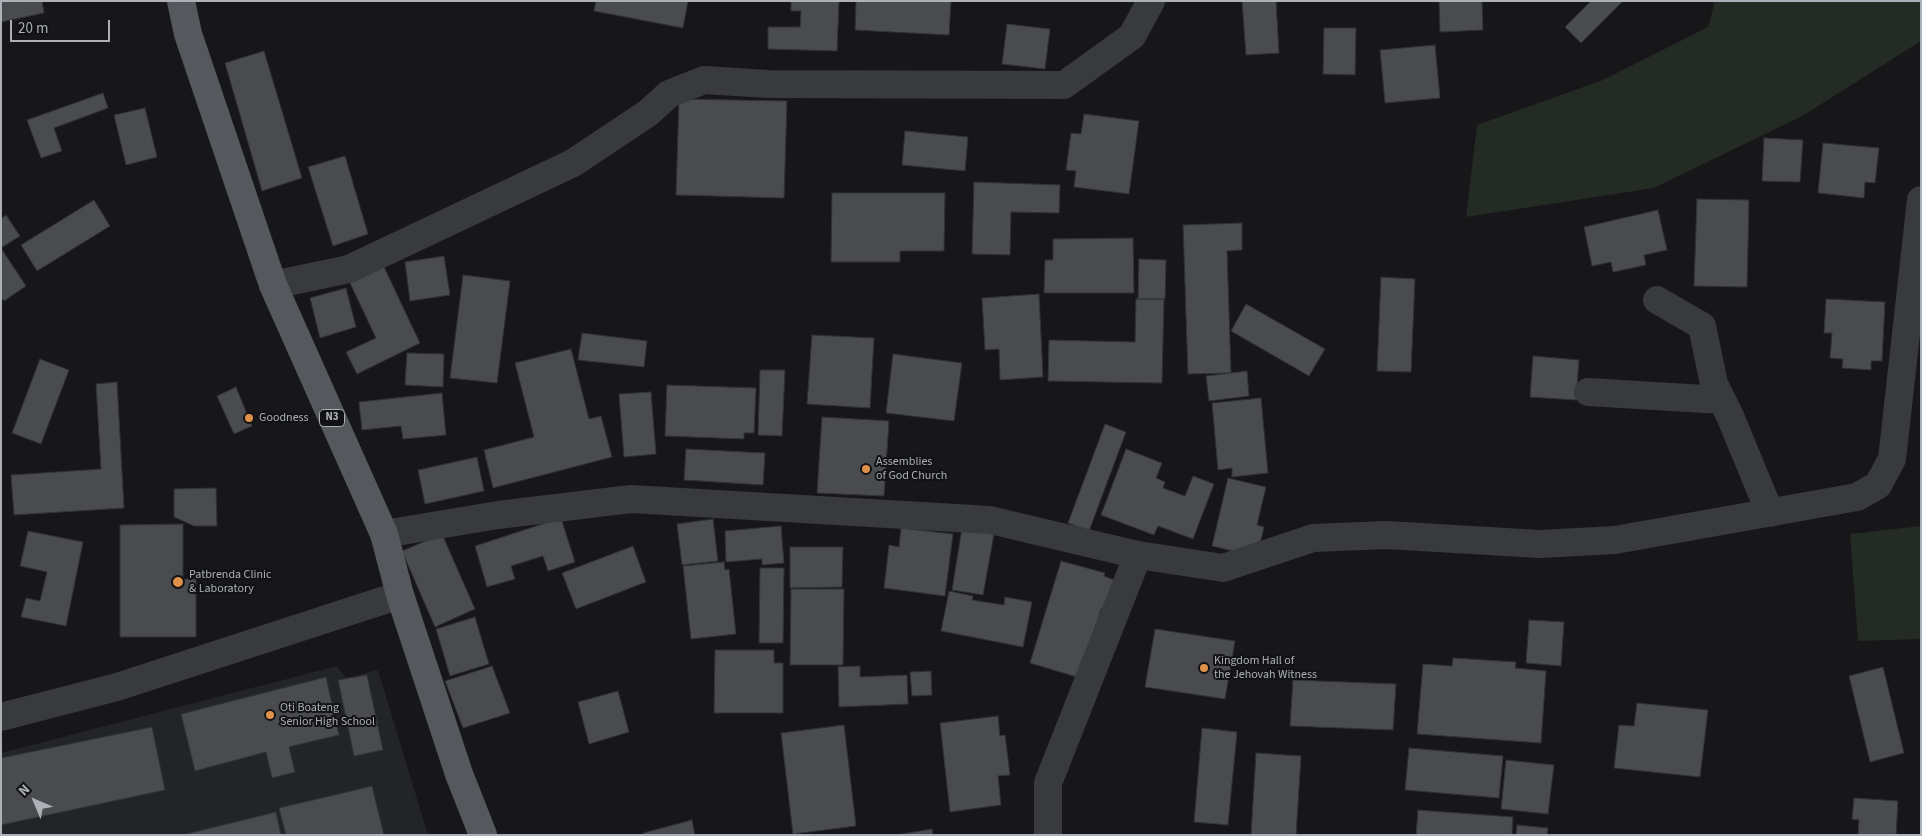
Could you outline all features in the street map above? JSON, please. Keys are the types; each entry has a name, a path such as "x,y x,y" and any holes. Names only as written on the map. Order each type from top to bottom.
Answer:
{"main road":[{"name":"N3","path":"181,1 188,34 273,285 384,534 400,595 458,774 483,835"}],"street":[{"path":"273,285 349,269 573,163 648,113 669,94 704,80 778,84 1064,85 1132,36 1151,1"},
{"path":"384,534 498,515 631,499 990,520 1138,555 1223,568 1313,538 1386,535 1540,544 1615,540 1857,497 1878,484 1892,459 1921,200"},
{"path":"1657,300 1702,326 1714,384 1770,513"},
{"path":"1588,392 1722,400"},
{"path":"1048,835 1048,783 1138,555"},
{"path":"1,717 117,687 400,595"}],"shaded area":[{"path":"1715,1 1921,1 1921,41 1804,115 1654,188 1466,217 1477,125 1603,80 1708,27"},
{"path":"1921,526 1921,639 1858,641 1850,534"},
{"name":"Oti Boateng Senior High School","path":"337,666 346,678 378,670 428,835 1,835 1,753"}],"building":[{"path":"1,1 42,1 44,13 1,22"},
{"path":"596,1 688,1 683,28 594,11"},
{"path":"791,1 839,1 837,51 768,49 768,27 800,27 801,11 791,11"},
{"path":"856,1 951,1 949,35 855,30"},
{"path":"1242,1 1276,1 1279,53 1246,55"},
{"path":"1439,1 1482,1 1483,30 1440,32"},
{"path":"1591,1 1623,1 1581,43 1565,27"},
{"path":"1007,24 1050,29 1045,69 1002,64"},
{"path":"1324,28 1356,28 1355,75 1323,74"},
{"path":"1435,45 1440,98 1385,103 1380,50"},
{"path":"264,51 302,178 262,191 225,63"},
{"path":"103,93 108,108 54,128 62,151 41,158 27,120"},
{"path":"679,99 787,101 784,198 676,195"},
{"path":"145,108 157,157 126,165 114,115"},
{"path":"1084,114 1139,121 1129,194 1074,187 1076,171 1066,170 1071,133 1081,134"},
{"path":"905,131 968,137 965,171 902,165"},
{"path":"1764,138 1803,140 1800,182 1762,181"},
{"path":"1823,143 1879,148 1875,183 1865,182 1864,198 1818,193"},
{"path":"345,156 368,234 333,246 308,167"},
{"path":"974,182 1060,185 1059,213 1011,212 1010,255 972,254"},
{"path":"832,193 945,193 944,251 900,251 900,262 831,262"},
{"path":"1697,199 1749,200 1747,287 1694,286"},
{"path":"94,200 110,226 37,271 21,245"},
{"path":"1658,210 1667,250 1644,255 1646,265 1613,272 1611,262 1592,266 1584,227"},
{"path":"6,215 20,236 1,248 1,219"},
{"path":"1242,223 1242,250 1227,251 1231,373 1188,374 1183,225"},
{"path":"1133,238 1134,293 1044,293 1045,260 1053,260 1053,239"},
{"path":"1,248 26,286 4,301 1,297"},
{"path":"444,256 450,295 410,301 405,262"},
{"path":"1139,259 1166,260 1165,299 1138,299"},
{"path":"384,267 420,343 357,374 346,352 376,338 350,283"},
{"path":"463,275 510,281 497,383 450,378"},
{"path":"1381,277 1415,279 1411,372 1377,371"},
{"path":"346,288 356,327 320,338 310,298"},
{"path":"1039,294 1043,377 1000,380 999,349 985,350 982,298"},
{"path":"1136,299 1164,299 1162,383 1048,381 1049,340 1135,342"},
{"path":"1826,299 1885,302 1882,361 1871,361 1871,370 1842,368 1843,359 1830,358 1832,333 1824,333"},
{"path":"1246,304 1325,349 1309,376 1231,331"},
{"path":"582,333 647,341 644,367 578,360"},
{"path":"812,335 874,338 870,408 807,404"},
{"path":"571,349 589,419 601,416 612,457 493,488 484,450 534,437 515,363"},
{"path":"407,353 444,354 443,387 405,385"},
{"path":"893,354 962,363 954,421 886,413"},
{"path":"1533,356 1579,360 1576,400 1530,397"},
{"path":"40,359 69,370 41,444 12,433"},
{"path":"760,370 785,370 782,436 758,435"},
{"path":"1247,371 1249,396 1209,401 1206,376"},
{"path":"117,382 124,508 14,515 11,475 101,469 96,384"},
{"path":"667,385 756,388 754,433 744,433 744,439 665,436"},
{"path":"236,387 252,426 234,434 217,396"},
{"path":"651,392 656,454 624,457 619,394"},
{"path":"442,393 446,435 403,439 401,426 362,430 359,402"},
{"path":"1261,398 1268,473 1232,477 1232,468 1218,470 1212,403"},
{"path":"822,417 889,421 884,496 817,493"},
{"path":"1105,424 1126,432 1089,531 1068,523"},
{"path":"686,449 765,453 763,485 684,480"},
{"path":"1126,449 1162,463 1156,478 1165,482 1163,488 1185,496 1193,476 1214,484 1193,539 1158,526 1154,535 1101,515"},
{"path":"477,457 484,491 425,504 418,470"},
{"path":"1228,478 1266,487 1257,525 1264,527 1259,548 1250,555 1212,546"},
{"path":"216,488 217,526 194,526 174,517 174,489"},
{"path":"561,518 575,562 548,571 543,556 511,566 515,579 487,587 475,546"},
{"path":"713,519 718,561 682,565 677,524"},
{"path":"183,524 183,579 196,579 196,637 120,637 120,525"},
{"path":"781,526 784,563 762,565 762,559 726,562 725,531"},
{"path":"901,528 953,534 945,596 884,588 889,545 899,547"},
{"path":"962,528 994,534 983,595 952,590"},
{"path":"28,531 83,542 66,626 21,617 26,598 40,601 47,572 20,566"},
{"path":"442,534 475,609 435,627 402,551"},
{"path":"633,546 646,582 576,609 562,573"},
{"path":"790,547 843,547 842,587 790,588"},
{"path":"1061,561 1105,573 1104,576 1114,580 1105,611 1101,609 1080,678 1030,663"},
{"path":"724,562 725,570 729,569 736,634 691,639 683,566"},
{"path":"760,568 784,568 783,643 759,643"},
{"path":"791,589 844,589 843,665 790,665"},
{"path":"949,591 973,596 972,600 1004,605 1005,597 1032,602 1023,647 941,631"},
{"path":"475,617 489,664 450,676 436,629"},
{"path":"1529,620 1564,622 1561,666 1526,663"},
{"path":"1155,629 1235,641 1225,699 1145,687"},
{"path":"715,650 774,650 774,663 783,663 783,713 714,713"},
{"path":"1453,658 1516,662 1515,668 1546,671 1541,743 1417,734 1423,664 1452,666"},
{"path":"492,666 510,713 463,728 445,681"},
{"path":"860,666 860,677 907,675 908,704 839,707 838,667"},
{"path":"1883,667 1904,753 1870,762 1849,676"},
{"path":"931,671 932,695 912,696 910,672"},
{"path":"367,675 383,750 354,756 338,680"},
{"path":"326,677 339,735 289,747 295,772 272,778 266,752 195,771 181,714"},
{"path":"1293,680 1396,684 1393,730 1290,726"},
{"path":"618,691 629,732 589,744 578,702"},
{"path":"1637,703 1708,710 1700,777 1614,768 1619,725 1634,726"},
{"path":"998,716 1000,736 1005,735 1010,775 998,776 1001,805 950,812 940,723"},
{"path":"844,725 856,826 793,834 781,733"},
{"path":"152,727 165,790 1,825 1,758"},
{"path":"1202,728 1237,732 1228,825 1194,822"},
{"path":"1409,748 1503,756 1499,798 1405,790"},
{"path":"1256,753 1301,756 1296,835 1251,835"},
{"path":"1506,760 1554,765 1548,814 1501,809"},
{"path":"372,786 384,835 286,835 279,808"},
{"path":"1854,798 1898,801 1896,835 1858,835 1859,820 1852,819"},
{"path":"1418,810 1513,817 1512,835 1416,835"},
{"path":"276,812 281,835 182,835"},
{"path":"692,820 695,835 643,835 643,833"},
{"path":"1517,825 1548,828 1547,835 1516,835"},
{"path":"932,829 933,835 896,835"}],"place":[{"name":"Goodness","path":"249,418"},
{"name":"Assemblies of God Church","path":"866,469"},
{"name":"Patbrenda Clinic & Laboratory","path":"178,582"},
{"name":"Kingdom Hall of the Jehovah Witness","path":"1204,668"},
{"name":"Oti Boateng Senior High School","path":"270,715"}]}
